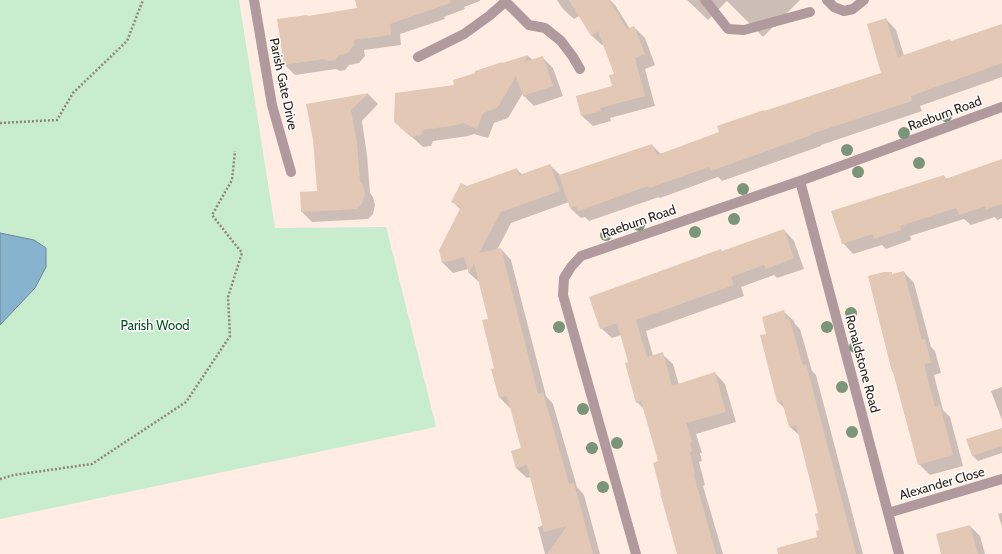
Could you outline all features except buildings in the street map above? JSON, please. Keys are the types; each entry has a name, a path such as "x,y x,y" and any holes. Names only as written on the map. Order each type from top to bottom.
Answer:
{"street":[{"name":"Parish Gate Drive","path":"254,0 272,104 291,172"},
{"path":"705,0 728,29 744,30 810,12"},
{"path":"827,0 834,8 844,11 853,9 864,0"},
{"path":"418,57 464,34 489,16 504,1 529,25 545,28 561,41 580,69"},
{"name":"Raeburn Road","path":"636,554 563,295 564,278 571,267 581,256 800,181 1002,107"},
{"name":"Ronaldstone Road","path":"800,181 899,554"},
{"name":"Alexander Close","path":"888,513 1002,479"}],"path":[{"path":"0,123 57,120 74,93 127,41 143,0"},
{"path":"0,479 14,475 92,464 186,402 230,336 228,297 242,253 212,215 232,180 235,150"}],"green space":[{"name":"Parish Wood","path":"0,0 239,0 275,228 386,227 436,427 0,519"}],"water":[{"path":"0,233 34,240 46,248 46,267 35,288 0,325"}]}
